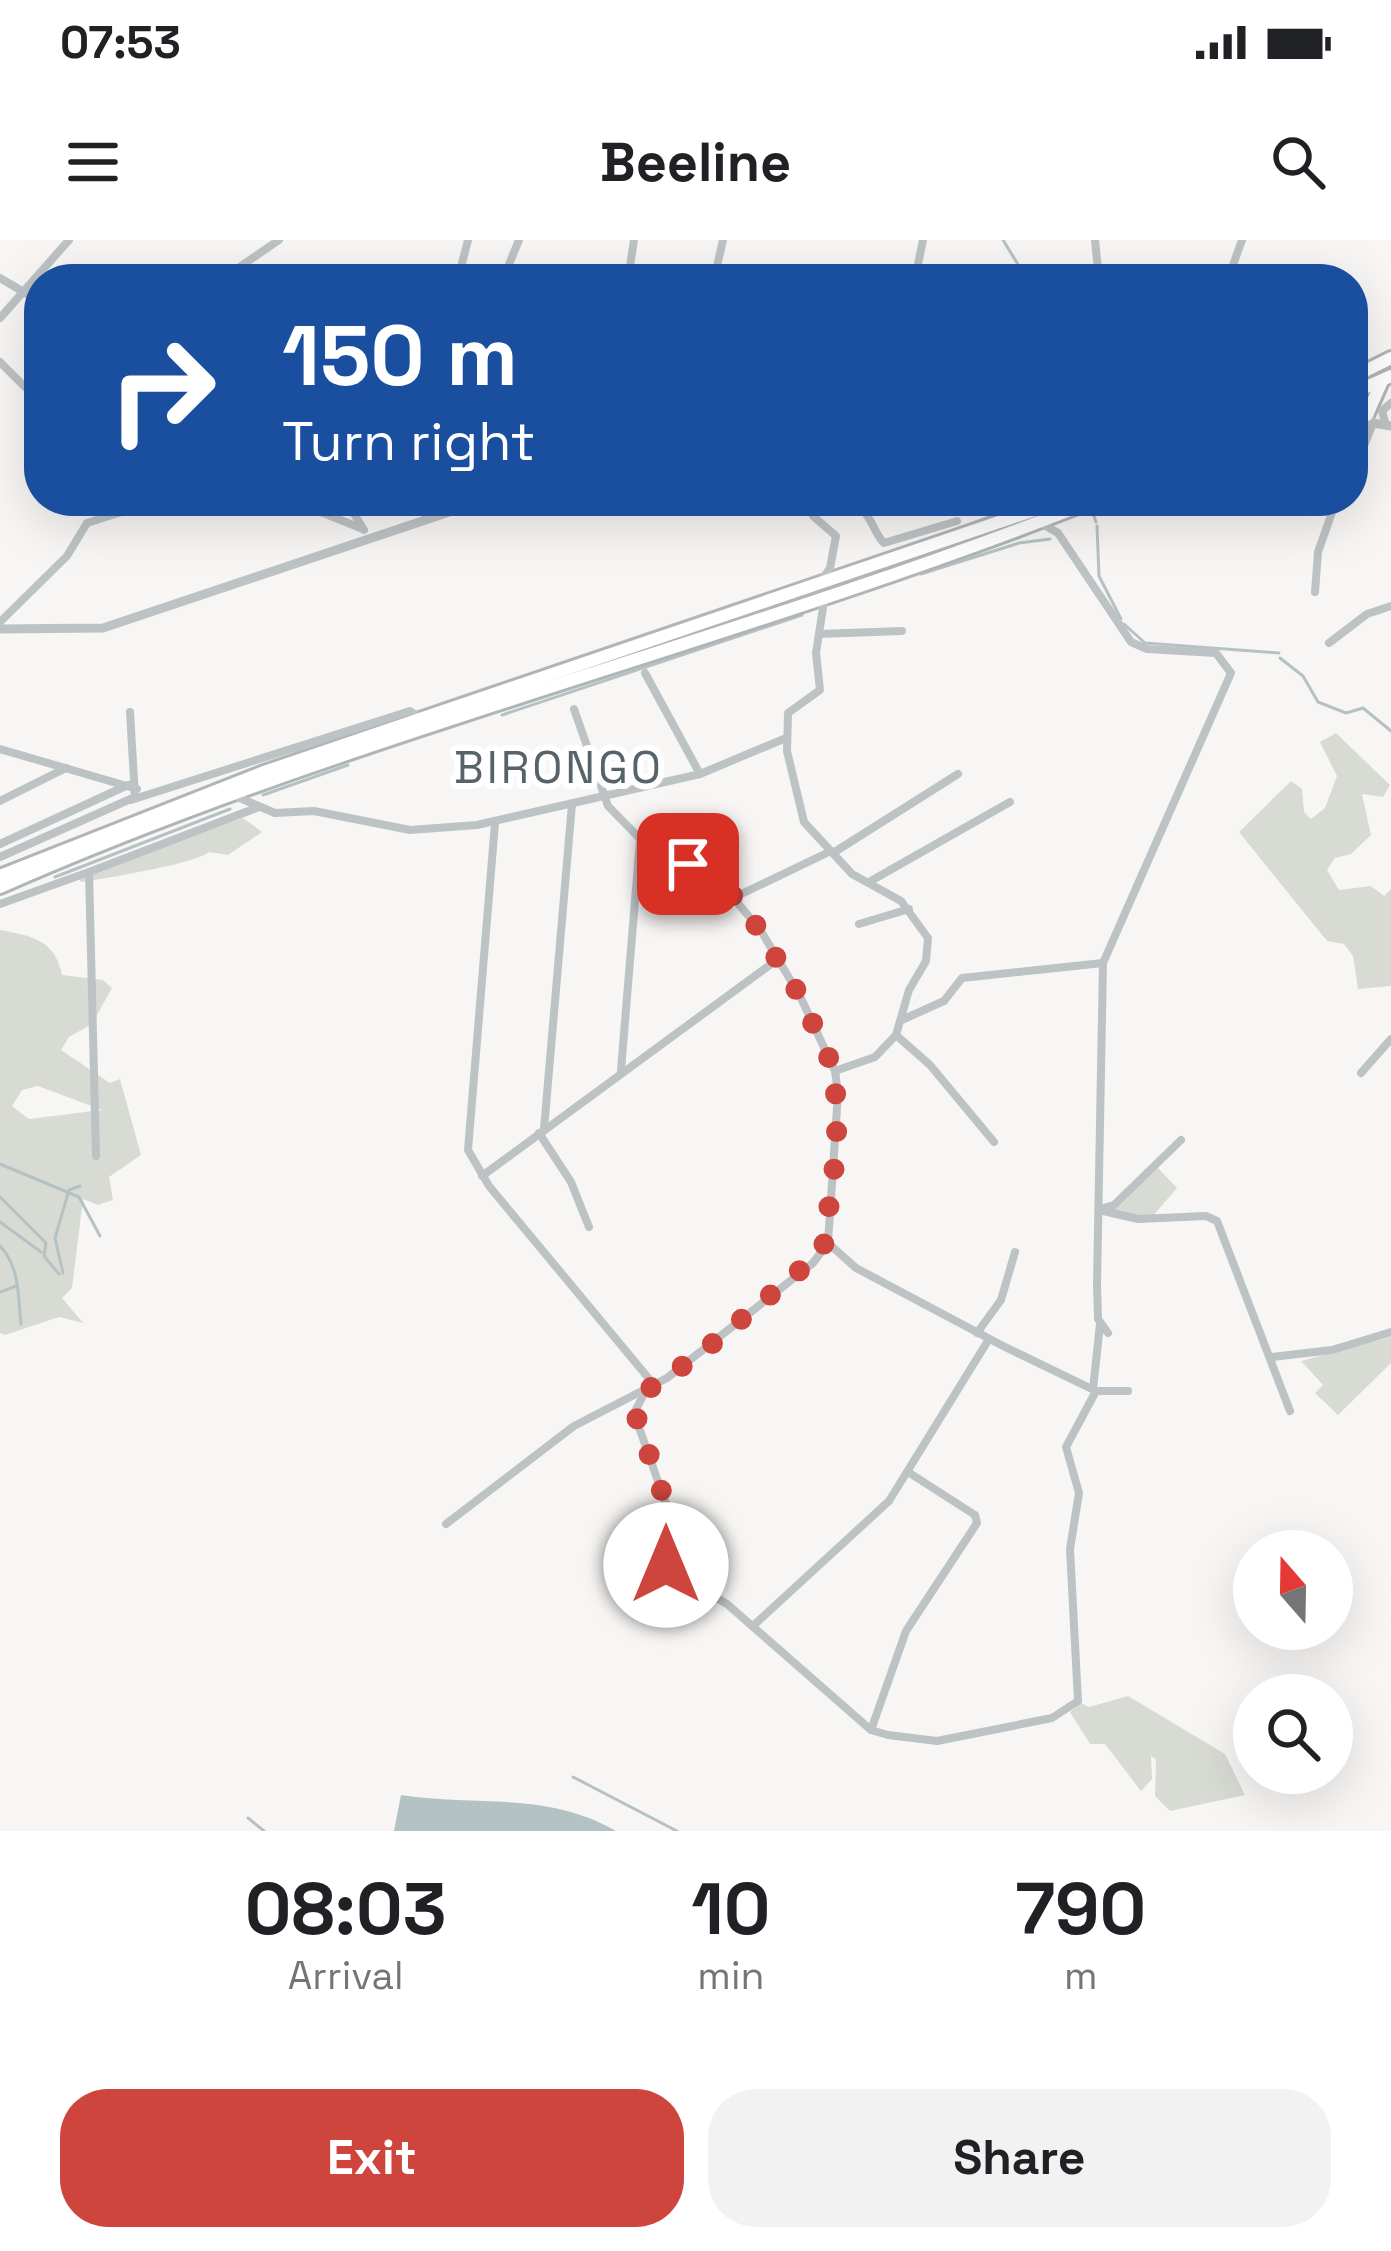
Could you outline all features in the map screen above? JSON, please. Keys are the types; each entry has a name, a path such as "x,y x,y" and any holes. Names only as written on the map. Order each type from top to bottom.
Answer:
{"highway":[{"path":"1368,409 1387,378"},
{"path":"0,887 235,796 809,600 849,575 1023,516"},
{"path":"0,876 220,789 822,590 1024,516"}],"street":[{"path":"50,264 69,240"},
{"path":"244,264 279,240"},
{"path":"0,318 24,296"},
{"path":"0,362 24,386"},
{"path":"1388,404 1389,426"},
{"path":"0,626 67,556 87,523 109,516"},
{"path":"330,516 363,529"},
{"path":"355,516 370,540"},
{"path":"0,626 103,628 439,516"},
{"path":"812,516 835,532 822,590 820,691 792,707 786,738 801,815 832,852 908,909 925,932 928,946 896,1035 863,1064 835,1071"},
{"path":"867,516 884,543 957,521"},
{"path":"651,1388 634,1413 667,1507 668,1570 698,1584 754,1625 872,1730 904,1740 937,1742 1052,1718 1078,1701 1070,1549 1079,1493 1066,1451 1094,1390 1100,1324 1103,963 1231,673 1216,652 1147,650 1130,642 1058,533 1052,516"},
{"path":"1052,516 1058,533"},
{"path":"1315,592 1318,553 1331,516"},
{"path":"830,568 849,575"},
{"path":"809,600 821,613"},
{"path":"1330,643 1367,614 1391,607"},
{"path":"818,634 902,631"},
{"path":"644,673 700,774"},
{"path":"446,1524 574,1426 651,1388 802,1273 828,1243 838,1109 835,1071 778,959 735,897 710,875 654,853 602,795 574,709"},
{"path":"0,856 131,800 410,711 422,719"},
{"path":"130,712 131,800"},
{"path":"235,796 259,807 410,830 495,823 700,774 786,738"},
{"path":"0,749 158,793"},
{"path":"0,801 66,768"},
{"path":"735,897 832,852 958,774"},
{"path":"0,844 132,787"},
{"path":"259,807 261,787"},
{"path":"868,882 1010,802"},
{"path":"572,804 541,1131 571,1182 589,1227"},
{"path":"0,904 259,807"},
{"path":"495,823 468,1150 482,1176 651,1388"},
{"path":"621,1070 640,839"},
{"path":"89,872 96,1156"},
{"path":"859,924 908,909"},
{"path":"482,1176 778,959"},
{"path":"904,1019 944,1000 962,978 1103,963"},
{"path":"896,1035 930,1065 994,1142"},
{"path":"1361,1072 1391,1039"},
{"path":"1099,1210 1114,1205 1181,1140"},
{"path":"1099,1210 1120,1217 1206,1216 1217,1221 1290,1411"},
{"path":"828,1243 856,1268 989,1339 1094,1390 1127,1391"},
{"path":"977,1333 1001,1300 1015,1252"},
{"path":"1100,1324 1108,1333"},
{"path":"1272,1357 1332,1350 1391,1333"},
{"path":"754,1625 889,1501 989,1339"},
{"path":"872,1730 906,1631 977,1522 975,1515 908,1472"}],"shaded area":[{"path":"1336,733 1390,785 1383,797 1362,794 1371,835 1351,854 1335,858 1327,870 1339,890 1371,886 1384,896 1391,889 1391,986 1358,989 1353,956 1344,944 1327,941 1239,832 1291,781 1302,789 1304,812 1311,819 1325,808 1337,776 1320,742"},
{"path":"243,818 262,832 228,855 209,852 129,874 81,882 78,877"},
{"path":"0,930 48,947 62,975 103,980 112,988 92,1024 69,1037 61,1050 110,1083 120,1079 141,1155 109,1177 113,1200 98,1205 83,1199 72,1288 62,1298 83,1323 59,1317 0,1333","holes":["38,1086 102,1110 29,1119 12,1106 22,1090"]},
{"path":"1157,1167 1177,1188 1152,1217 1107,1211"},
{"path":"1391,1337 1391,1363 1338,1415 1315,1393 1323,1385 1301,1361"},
{"path":"1128,1696 1225,1754 1233,1770 1233,1794 1245,1795 1170,1811 1155,1796 1156,1759 1151,1756 1152,1779 1141,1791 1105,1744 1090,1744 1070,1712 1081,1703 1089,1707"},
{"path":"401,1795 538,1805 590,1818 616,1831 394,1831"}],"waterway":[{"path":"1003,240 1018,264"},
{"path":"933,538 992,516"},
{"path":"1094,516 1096,522"},
{"path":"1097,526 1099,576 1121,619"},
{"path":"921,574 1019,543 1050,539"},
{"path":"502,715 802,615"},
{"path":"1124,624 1145,643 1279,653"},
{"path":"1280,658 1303,676 1318,702 1346,713 1363,708 1391,731"},
{"path":"263,795 348,765"},
{"path":"55,877 230,809"},
{"path":"0,1164 79,1197 100,1236"},
{"path":"63,1273 55,1238 69,1190 80,1186"},
{"path":"0,1197 46,1243 44,1256 59,1274"},
{"path":"0,1222 41,1252"},
{"path":"0,1246 15,1273 21,1324"},
{"path":"0,1292 16,1286"},
{"path":"573,1777 677,1831"},
{"path":"248,1818 264,1831"}],"district":[{"name":"BIRONGO","path":"559,767"}],"route":[{"path":"666,1565 667,1507 651,1472 634,1410 646,1391 700,1354 823,1251 828,1243 837,1147 835,1071 800,996 735,897 710,875 688,864"}]}
